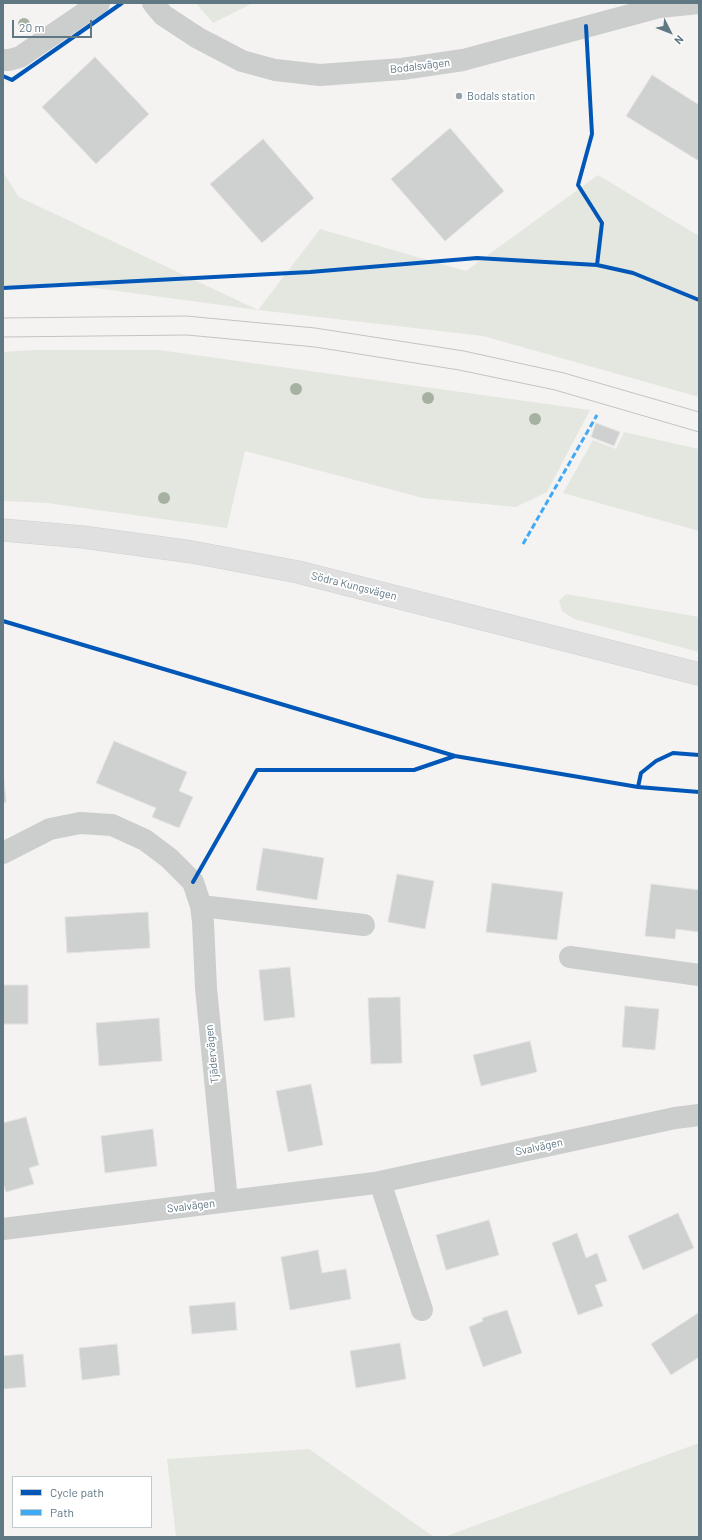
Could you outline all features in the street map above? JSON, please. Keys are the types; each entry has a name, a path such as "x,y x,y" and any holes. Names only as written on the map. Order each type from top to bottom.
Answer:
{"main road":[{"name":"Södra Kungsvägen","path":"3,530 83,537 192,552 298,572 699,674"}],"street":[{"path":"3,60 20,57 99,3"},
{"name":"Bodalsvägen","path":"153,3 163,15 198,38 242,61 275,70 320,75 402,69 463,60 660,7 699,3"},
{"name":"Tjädervägen","path":"3,854 50,829 80,823 112,825 145,840 169,858 193,882 201,906 206,988 227,1201"},
{"path":"201,906 364,925"},
{"path":"570,956 699,976"},
{"name":"Svalvägen","path":"3,1229 380,1182 675,1118 699,1115"},
{"path":"380,1182 422,1310"}],"shaded area":[{"path":"196,3 253,3 213,23"},
{"path":"3,172 19,197 258,310 58,283 3,288"},
{"path":"598,175 699,236 699,397 483,336 258,310 320,229 466,271"},
{"path":"33,350 159,350 590,410 547,492 516,507 423,498 245,451 227,528 47,503 3,501 3,352"},
{"path":"624,432 699,449 699,531 563,493 593,440 616,449"},
{"path":"566,594 699,617 699,652 574,619 562,611 559,601"},
{"path":"699,1443 699,1537 444,1537"},
{"path":"309,1449 434,1537 176,1537 167,1459"}],"building":[{"path":"95,57 149,114 96,164 42,107"},
{"path":"652,75 699,105 699,161 626,116"},
{"path":"450,128 504,191 445,241 391,179"},
{"path":"263,139 314,198 262,243 210,184"},
{"path":"596,423 620,432 614,446 591,437"},
{"path":"114,741 187,772 179,791 193,797 179,828 152,817 156,808 96,783"},
{"path":"3,770 6,802 3,803"},
{"path":"263,848 324,858 317,900 256,890"},
{"path":"397,874 434,881 425,929 388,922"},
{"path":"492,883 563,892 557,940 486,932"},
{"path":"651,884 699,890 699,932 676,929 675,939 645,936"},
{"path":"148,912 150,948 67,953 65,917"},
{"path":"290,967 295,1017 264,1021 259,970"},
{"path":"3,985 28,985 28,1024 3,1024"},
{"path":"400,997 402,1063 371,1064 368,998"},
{"path":"625,1006 659,1009 655,1050 622,1047"},
{"path":"159,1018 162,1061 99,1066 96,1023"},
{"path":"530,1041 537,1072 481,1086 473,1055"},
{"path":"311,1084 323,1145 288,1152 276,1091"},
{"path":"26,1117 39,1165 29,1168 34,1184 6,1192 3,1183 3,1123"},
{"path":"153,1129 157,1166 105,1173 101,1136"},
{"path":"678,1213 694,1248 643,1270 628,1236"},
{"path":"489,1220 499,1255 446,1270 436,1235"},
{"path":"577,1233 586,1258 597,1253 607,1281 595,1285 603,1306 578,1315 552,1243"},
{"path":"318,1250 322,1273 346,1269 351,1299 290,1310 281,1257"},
{"path":"235,1302 237,1330 192,1334 189,1306"},
{"path":"507,1310 522,1353 483,1367 469,1327 483,1321 482,1318"},
{"path":"698,1313 699,1357 671,1375 651,1344"},
{"path":"400,1343 406,1379 356,1388 350,1351"},
{"path":"117,1344 120,1375 82,1380 79,1348"},
{"path":"23,1354 26,1387 3,1389 3,1356"}],"tram line":[{"path":"3,318 186,316 315,328 464,351 564,373 699,412"},
{"path":"3,337 187,335 315,347 459,370 555,390 699,432"}],"marked path":[{"path":"523,544 597,415"}],"cycle path":[{"path":"3,76 12,80 122,3"},
{"path":"586,26 592,134 578,185 602,223 597,265"},
{"path":"3,288 310,272 477,258 597,265 633,273 699,300"},
{"path":"3,621 455,756 638,787 699,792"},
{"path":"638,787 641,773 656,761 673,753 699,755"},
{"path":"193,882 257,770 414,770 455,756"}],"place":[{"name":"Bodals station","path":"459,96"}]}
